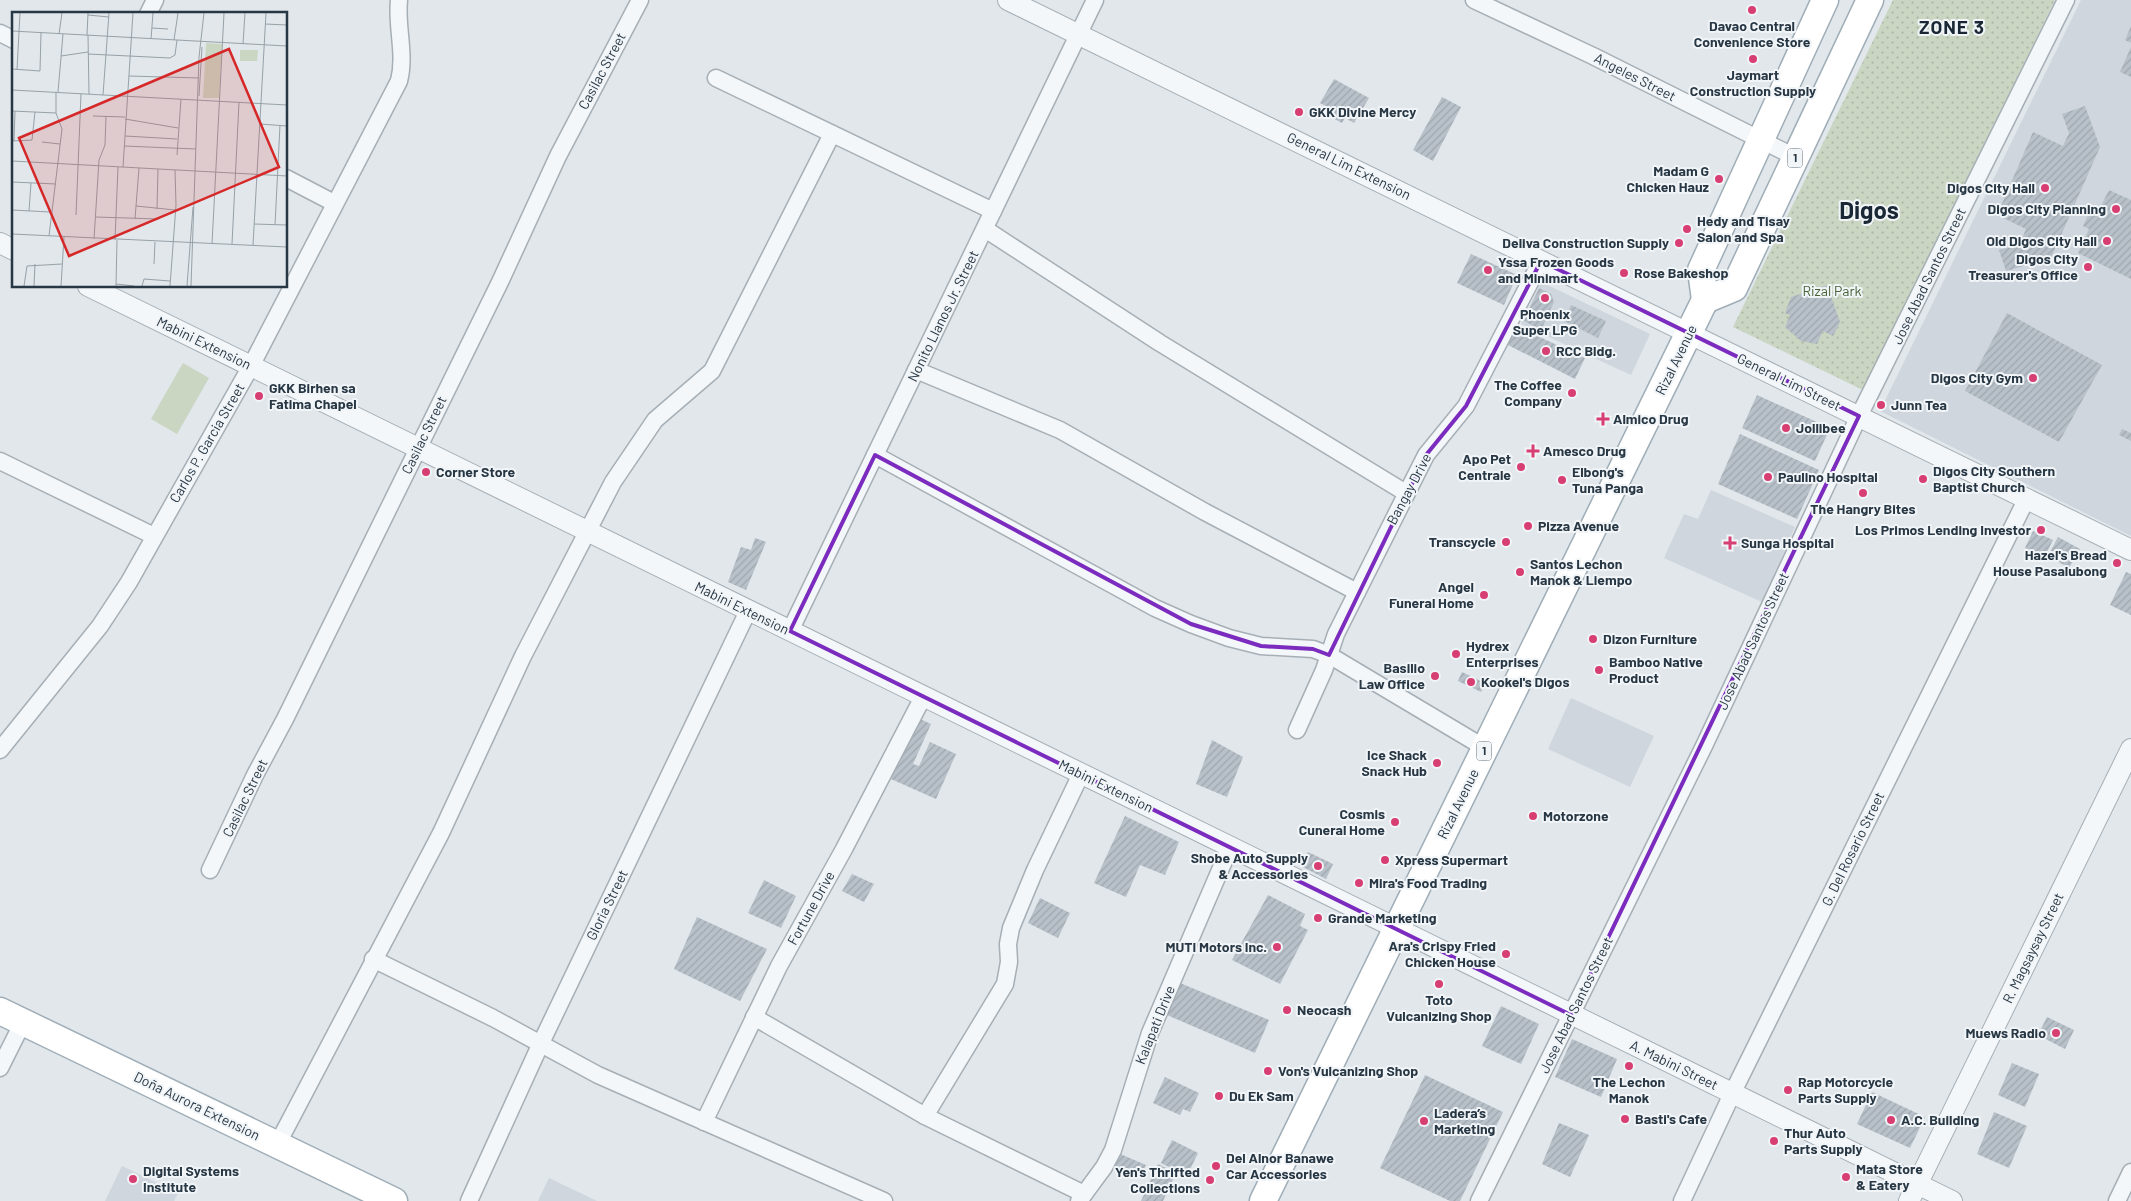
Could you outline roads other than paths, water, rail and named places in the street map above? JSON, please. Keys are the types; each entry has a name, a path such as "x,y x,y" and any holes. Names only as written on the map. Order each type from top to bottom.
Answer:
{"main road":[{"path":"1705,300 1701,270 1825,0"},
{"name":"1","path":"1705,300 1734,288 1870,0"},
{"path":"1788,79 1824,96"},
{"name":"Rizal Avenue","path":"1263,1201 1705,300"},
{"name":"Doña Aurora Extension","path":"11,1017 394,1201"}],"street":[{"path":"149,12 155,0"},
{"name":"Carlos P. Garcia Street","path":"0,750 114,606 251,366 399,81 402,58 397,14 398,0"},
{"name":"Casilac Street","path":"210,870 243,797 285,719 504,273 575,121 640,0"},
{"name":"General Lim Extension","path":"1008,0 1689,333"},
{"name":"Nonito Llanos Jr. Street","path":"790,631 1095,0"},
{"name":"Angeles Street","path":"1474,0 1593,56 1796,157"},
{"name":"Jose Abad Santos Street","path":"1479,1201 1704,746 1859,416 2066,0"},
{"path":"0,33 12,39"},
{"path":"716,78 993,211"},
{"path":"277,1145 373,959 441,833 504,695 613,482 655,420 712,371 832,134"},
{"path":"288,179 334,204"},
{"path":"985,229 1160,343 1406,493"},
{"path":"0,243 12,249"},
{"name":"Bangay Drive","path":"1298,730 1336,634 1406,493 1426,455 1466,406 1541,260"},
{"name":"Mabini Extension","path":"92,288 1396,929"},
{"name":"General Lim Street","path":"1689,333 2131,550"},
{"path":"916,370 1060,430 1205,512 1357,592"},
{"path":"875,455 1155,608 1229,638 1261,646 1314,649 1329,655 1486,748"},
{"path":"0,461 154,536"},
{"name":"G. Del Rosario Street","path":"1682,1201 1732,1094 2027,498"},
{"name":"Gloria Street","path":"469,1201 541,1043 748,611"},
{"name":"Fortune Drive","path":"704,1122 779,966 844,849 923,696"},
{"name":"R. Magsaysay Street","path":"1913,1193 2128,761"},
{"path":"925,1116 1006,984 1009,962 1008,944 1011,928 1081,774"},
{"name":"Kalapati Drive","path":"1081,1197 1104,1167 1113,1150 1148,1040 1230,847"},
{"name":"A. Mabini Street","path":"1396,929 1732,1094 1913,1193 1952,1201"},
{"path":"373,959 541,1043 598,1075 884,1201"},
{"path":"754,1016 925,1116 1081,1197"},
{"path":"0,1068 11,1017"},
{"path":"2117,1201 2131,1172"}],"place":[{"name":"Davao Central Convenience Store","path":"1752,10"},
{"name":"Jaymart Construction Supply","path":"1753,59"},
{"name":"GKK Divine Mercy","path":"1299,112"},
{"name":"Madam G Chicken Hauz","path":"1719,179"},
{"name":"Digos City Hall","path":"2045,188"},
{"name":"Digos City Planning","path":"2116,209"},
{"name":"Hedy and Tisay Salon and Spa","path":"1687,229"},
{"name":"Old Digos City Hall","path":"2107,241"},
{"name":"Deliva Construction Supply","path":"1679,243"},
{"name":"Digos City Treasurer's Office","path":"2088,267"},
{"name":"Yssa Frozen Goods and Minimart","path":"1488,270"},
{"name":"Rose Bakeshop","path":"1624,273"},
{"name":"Phoenix Super LPG","path":"1545,298"},
{"name":"RCC Bldg.","path":"1546,351"},
{"name":"Digos City Gym","path":"2033,378"},
{"name":"The Coffee Company","path":"1572,393"},
{"name":"GKK Birhen sa Fatima Chapel","path":"259,396"},
{"name":"Junn Tea","path":"1881,405"},
{"name":"Almico Drug","path":"1603,419"},
{"name":"Jollibee","path":"1786,428"},
{"name":"Amesco Drug","path":"1533,451"},
{"name":"Apo Pet Centrale","path":"1521,467"},
{"name":"Corner Store","path":"426,472"},
{"name":"Paulino Hospital","path":"1768,477"},
{"name":"Digos City Southern Baptist Church","path":"1923,479"},
{"name":"Elbong's Tuna Panga","path":"1562,480"},
{"name":"The Hangry Bites","path":"1863,493"},
{"name":"Pizza Avenue","path":"1528,526"},
{"name":"Los Primos Lending Investor","path":"2041,530"},
{"name":"Transcycle","path":"1506,542"},
{"name":"Sunga Hospital","path":"1730,543"},
{"name":"Hazel's Bread House Pasalubong","path":"2117,563"},
{"name":"Santos Lechon Manok & Liempo","path":"1520,572"},
{"name":"Angel Funeral Home","path":"1484,595"},
{"name":"Dizon Furniture","path":"1593,639"},
{"name":"Hydrex Enterprises","path":"1456,654"},
{"name":"Bamboo Native Product","path":"1599,670"},
{"name":"Basilio Law Office","path":"1435,676"},
{"name":"Kookel's Digos","path":"1471,682"},
{"name":"Ice Shack Snack Hub","path":"1437,763"},
{"name":"Motorzone","path":"1533,816"},
{"name":"Cosmis Cuneral Home","path":"1395,822"},
{"name":"Xpress Supermart","path":"1385,860"},
{"name":"Shobe Auto Supply & Accessories","path":"1318,866"},
{"name":"Mira's Food Trading","path":"1359,883"},
{"name":"Grande Marketing","path":"1318,918"},
{"name":"MUTI Motors Inc.","path":"1277,947"},
{"name":"Ara's Crispy Fried Chicken House","path":"1506,954"},
{"name":"Toto Vulcanizing Shop","path":"1439,984"},
{"name":"Neocash","path":"1287,1010"},
{"name":"Muews Radio","path":"2056,1033"},
{"name":"The Lechon Manok","path":"1629,1066"},
{"name":"Von's Vulcanizing Shop","path":"1268,1071"},
{"name":"Rap Motorcycle Parts Supply","path":"1788,1090"},
{"name":"Du Ek Sam","path":"1219,1096"},
{"name":"Basti's Cafe","path":"1625,1119"},
{"name":"A.C. Building","path":"1891,1120"},
{"name":"Ladera’s Marketing","path":"1424,1121"},
{"name":"Thur Auto Parts Supply","path":"1774,1141"},
{"name":"Del Alnor Banawe Car Accessories","path":"1216,1166"},
{"name":"Mata Store & Eatery","path":"1846,1177"},
{"name":"Digital Systems Institute","path":"133,1179"},
{"name":"Yen's Thrifted Collections","path":"1210,1180"}],"district":[{"name":"ZONE 3","path":"1952,27"},
{"name":"Digos","path":"1869,211"}],"park label":[{"name":"Rizal Park","path":"1832,291"}]}
